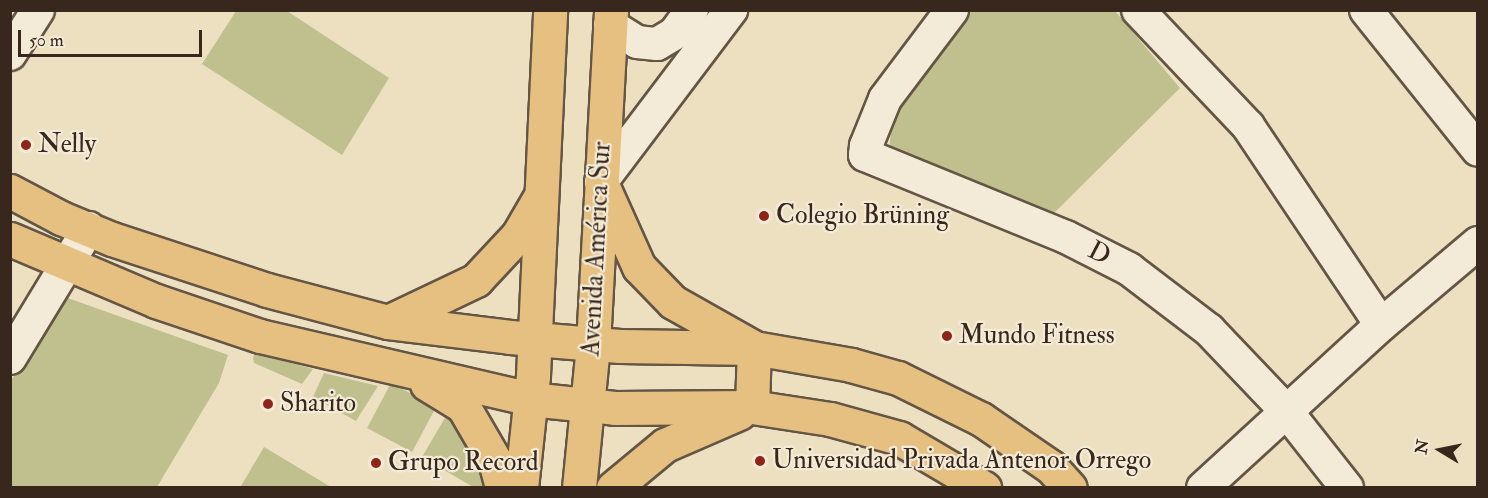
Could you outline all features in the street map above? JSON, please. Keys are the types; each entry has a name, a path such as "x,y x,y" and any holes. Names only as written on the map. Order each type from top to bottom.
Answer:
{"main road":[{"path":"521,488 535,340 550,10"},
{"name":"Avenida América Sur","path":"579,488 593,344 610,18"},
{"path":"601,182 639,267 673,302 754,348"},
{"path":"10,191 61,218 112,239 267,290 388,322 535,340 593,344 754,348 851,365 898,378 981,419 1051,467 1070,488"},
{"path":"388,322 476,280 518,235 543,193"},
{"path":"10,239 156,301 260,336 392,369 530,399 588,407 753,407 830,419 899,438 984,488"},
{"path":"753,407 754,348"},
{"path":"392,369 439,389 463,406 495,461 502,488"},
{"path":"613,488 664,445 753,407"}],"street":[{"path":"10,54 38,10"},
{"path":"610,18 637,42 657,44 675,33 692,10"},
{"path":"601,182 731,10"},
{"name":"D","path":"952,10 885,99 864,151 865,155 1066,237 1129,269 1209,330 1287,412 1347,488"},
{"path":"1138,10 1248,126 1381,325"},
{"path":"1366,10 1478,150"},
{"path":"10,358 66,262 89,228"},
{"path":"1203,488 1381,325 1478,243"}],"green space":[{"path":"236,11 287,11 389,78 342,155 202,64"},
{"path":"964,11 1115,11 1180,88 1044,223 889,153 893,107"},
{"path":"65,297 228,355 219,383 157,487 11,487 10,382"},
{"path":"257,353 313,369 302,384 254,363 253,357"},
{"path":"324,373 378,386 356,421 313,397"},
{"path":"391,383 436,407 412,452 367,428"},
{"path":"446,416 468,438 490,487 473,487 422,457"},
{"path":"264,447 331,487 241,486"}],"place":[{"name":"Nelly","path":"26,145"},
{"name":"Colegio Brüning","path":"764,216"},
{"name":"Mundo Fitness","path":"947,336"},
{"name":"Sharito","path":"268,404"},
{"name":"Universidad Privada Antenor Orrego","path":"760,461"},
{"name":"Grupo Record","path":"376,463"}]}
